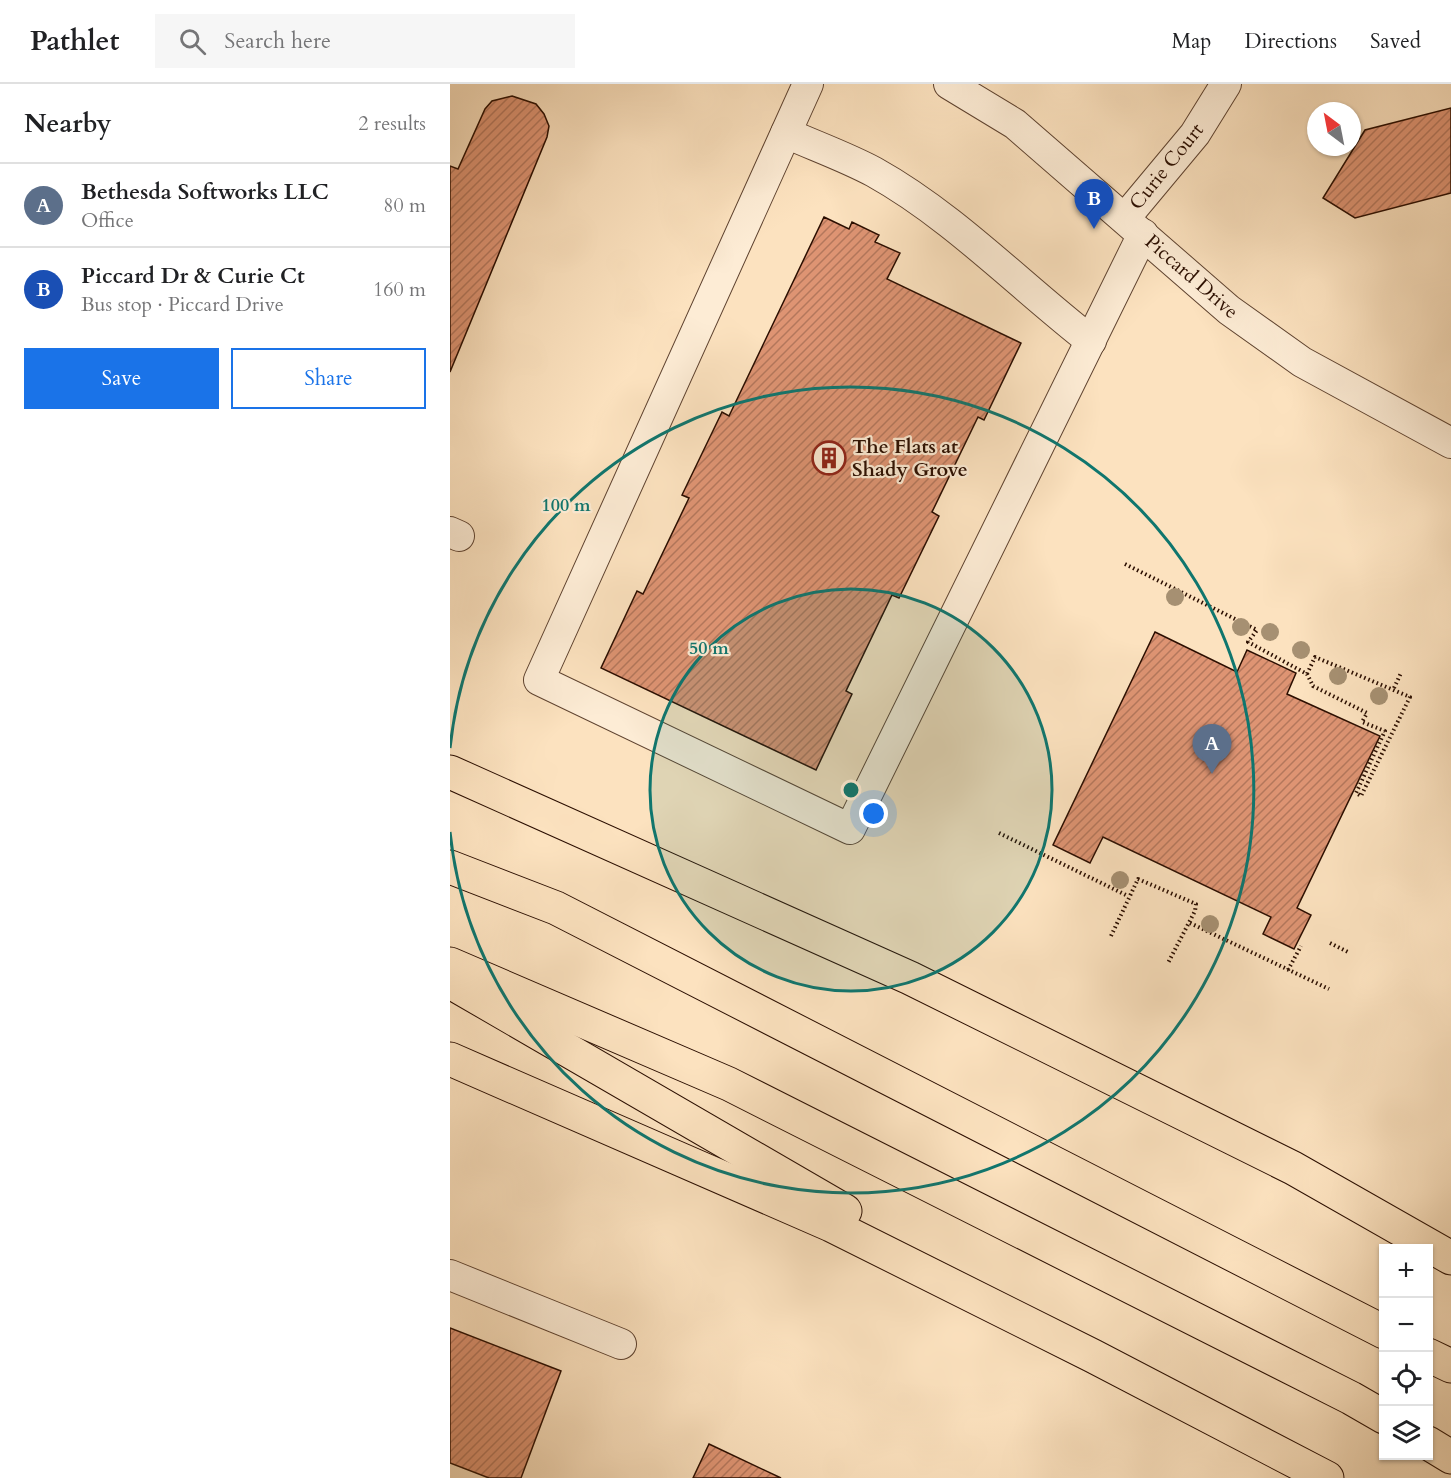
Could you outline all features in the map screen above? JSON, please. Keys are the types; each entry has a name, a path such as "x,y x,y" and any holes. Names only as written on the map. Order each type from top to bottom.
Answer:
{"highway":[{"path":"450,772 910,978 1293,1168 1451,1258"},
{"path":"450,867 556,908 1379,1330"},
{"path":"450,964 729,1084 1351,1398 1379,1415"},
{"path":"450,981 1093,1356"},
{"path":"450,1059 831,1225 1093,1356 1327,1478"},
{"path":"1433,1357 1451,1366"},
{"path":"1433,1446 1451,1457"}],"street":[{"path":"808,84 786,133 874,172 921,202 958,230 1031,294 1090,341"},
{"name":"Piccard Drive","path":"949,84 1015,124 1229,310 1302,362 1451,443"},
{"name":"Curie Court","path":"786,133 539,680 849,829 1090,341 1134,226 1226,84"},
{"path":"450,1275 621,1344"}],"path":[{"path":"1125,564 1257,630 1248,642 1307,674 1313,686 1366,713 1362,722 1385,731 1356,793 1361,796 1410,697 1394,688 1316,657 1307,674"},
{"path":"1394,688 1401,674"},
{"path":"999,834 1128,896"},
{"path":"1111,936 1138,879 1196,904 1190,922 1168,963"},
{"path":"1190,922 1329,988"},
{"path":"1330,943 1348,952"},
{"path":"1288,970 1301,946"}],"building":[{"path":"512,96 536,104 544,114 549,126 547,137 450,372 450,166 458,169 485,109 492,101"},
{"path":"1451,108 1451,193 1355,218 1323,198 1349,156 1361,156 1361,136 1365,130"},
{"name":"The Flats at Shady Grove","path":"824,217 849,229 852,222 879,235 875,242 900,253 887,279 1021,343 984,420 978,417 932,512 939,516 899,598 892,595 846,691 852,694 816,770 601,668 637,591 643,594 689,498 682,495 722,412 729,416"},
{"path":"1155,632 1237,672 1247,650 1296,673 1287,694 1380,736 1297,908 1311,915 1294,949 1263,934 1271,917 1103,837 1090,863 1053,845"},
{"path":"450,1328 561,1371 521,1478 489,1478 450,1463"},
{"path":"709,1444 781,1478 693,1478"}],"place":[{"name":"Piccard Dr & Curie Ct","path":"1094,229"},
{"name":"The Flats at Shady Grove","path":"829,458"},
{"name":"Bethesda Softworks LLC","path":"1212,774"}]}
